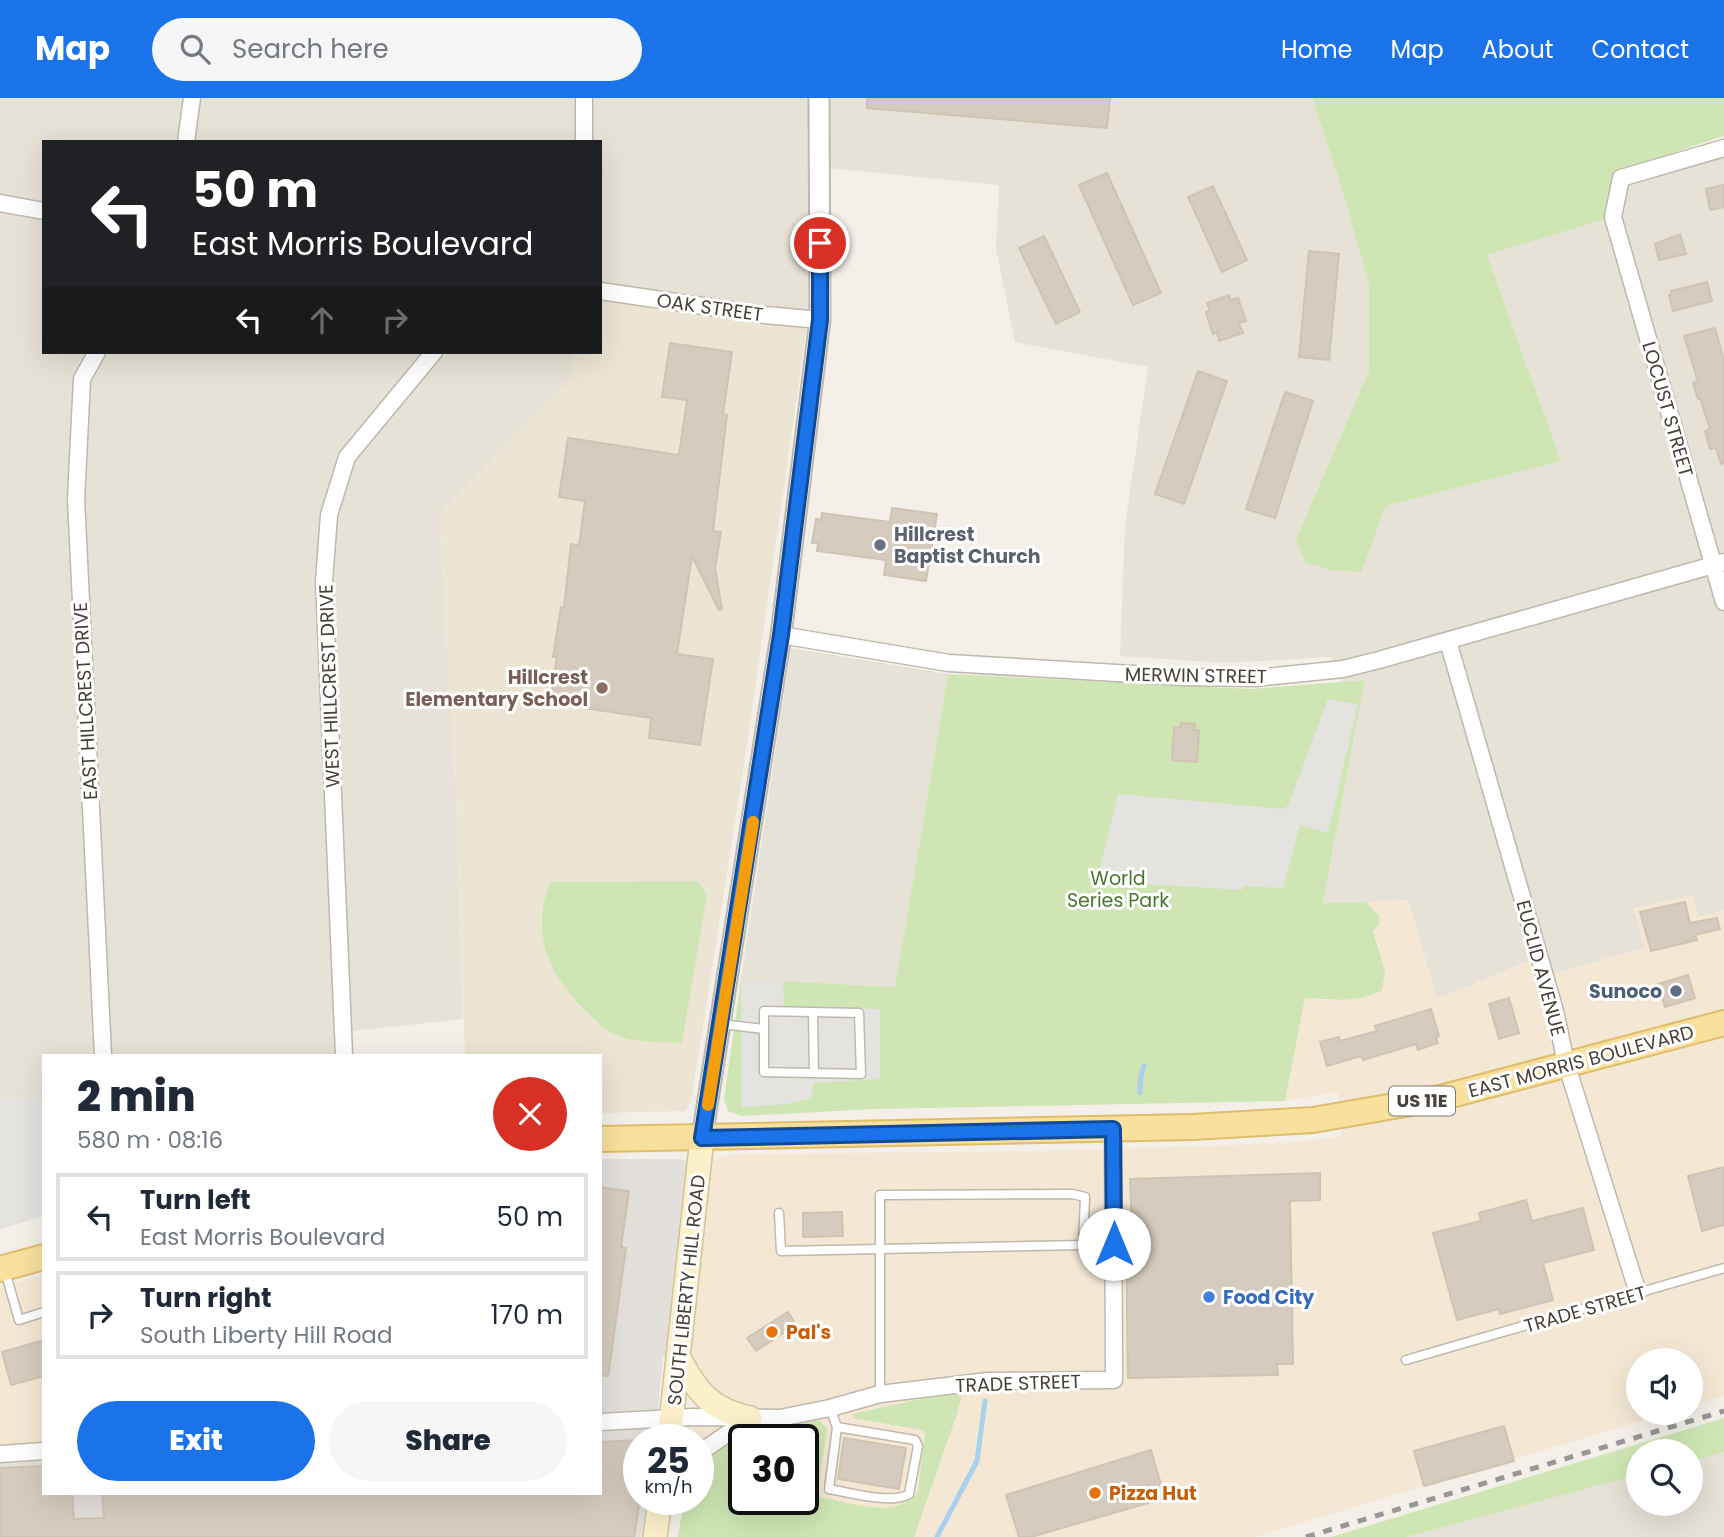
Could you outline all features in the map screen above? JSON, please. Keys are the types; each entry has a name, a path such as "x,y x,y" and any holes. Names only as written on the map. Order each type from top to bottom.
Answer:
{"main road":[{"name":"EAST MORRIS BOULEVARD","path":"602,1139 1113,1129 1313,1119 1440,1098 1724,1023"},
{"name":"SOUTH LIBERTY HILL ROAD","path":"672,1424 702,1138"},
{"path":"2,1269 42,1258"},
{"path":"679,1359 695,1387 716,1406 732,1415 750,1418"},
{"path":"655,1537 658,1515"}],"street":[{"path":"186,140 192,98"},
{"path":"584,98 584,140"},
{"name":"SOUTH LIBERTY HILL ROAD","path":"702,1138 781,635 820,320 819,98"},
{"name":"LOCUST STREET","path":"1724,148 1621,178 1613,217 1718,564 1724,602"},
{"path":"0,203 42,211"},
{"name":"OAK STREET","path":"602,291 820,320"},
{"name":"EAST HILLCREST DRIVE","path":"96,354 82,379 75,499 103,1054"},
{"name":"WEST HILLCREST DRIVE","path":"344,1054 324,581 329,515 347,457 432,354"},
{"name":"MERWIN STREET","path":"781,635 949,663 1171,677 1255,678 1343,668 1718,564"},
{"name":"EUCLID AVENUE","path":"1448,641 1555,1012 1566,1063 1638,1293"},
{"name":"TRADE STREET","path":"707,1424 750,1418 780,1418 880,1394 988,1381 1115,1380 1113,1129"},
{"path":"714,1443 750,1418"},
{"name":"TRADE STREET","path":"602,1422 623,1424"},
{"path":"0,1454 42,1451"}],"lane":[{"path":"764,1011 859,1013 861,1074 764,1072 764,1029 764,1011"},
{"path":"813,1012 814,1073"},
{"path":"721,1024 764,1029"},
{"path":"880,1394 880,1195 1073,1194 1085,1197 1083,1245"},
{"path":"779,1213 780,1251 1114,1244"},
{"name":"TRADE STREET","path":"1406,1360 1724,1268"},
{"path":"2,1269 19,1320 42,1313"},
{"path":"830,1408 837,1427 828,1489 902,1499 909,1494 918,1446 915,1440 837,1427"}],"shaded area":[{"path":"0,98 1312,98 1369,285 1369,371 1296,539 1361,571 1386,506 1561,461 1487,255 1613,217 1621,178 1724,148 1724,911 1699,917 1634,908 1644,948 1545,976 1539,957 1437,999 1408,900 1323,904 1365,680 1341,682 1343,669 1330,657 1224,663 1120,656 1125,526 1148,367 1015,342 996,249 999,185 820,167 820,319 602,291 602,140 42,140 42,354 575,354 570,379 439,515 456,799 463,1019 343,1032 344,1054 42,1054 42,1097 0,1100"},
{"name":"Hillcrest Elementary School","path":"602,291 808,318 746,752 691,1102 685,1111 602,1113 602,1054 465,1054 456,799 439,515 570,379 575,354 602,354"},
{"path":"791,648 948,674 895,987 741,979"},
{"path":"1328,699 1358,704 1328,833 1300,825 1283,888 1243,886 1242,890 1113,882 1102,879 1099,873 1118,794 1282,809 1288,806"},
{"path":"1693,895 1699,917 1724,911 1724,1396 1703,1402 1703,1348 1626,1348 1628,1425 1255,1537 678,1537 682,1515 714,1515 714,1424 694,1424 701,1366 679,1358 700,1163 734,1154 1053,1151 1289,1143 1342,1136 1338,1092 1285,1101 1305,998 1336,1001 1379,946 1373,930 1379,916 1366,902 1408,900 1437,999 1540,957 1546,976 1644,948 1634,908"},
{"path":"741,979 783,981 784,1006 880,1009 880,1079 813,1083 812,1098 786,1104 742,1107"},
{"path":"42,1097 42,1217 0,1229 0,1100"},
{"path":"602,1159 678,1159 700,1163 679,1358 663,1357 657,1424 623,1424 623,1515 645,1515 641,1537 0,1537 0,1454 42,1451 42,1495 602,1495"},
{"path":"42,1276 42,1451 0,1454 0,1287"},
{"path":"1724,1452 1724,1537 1406,1537 1626,1478 1626,1516 1703,1516 1703,1458"}],"green space":[{"path":"1312,98 1724,98 1724,136 1669,154 1671,163 1621,178 1613,217 1487,255 1561,461 1386,506 1361,572 1330,570 1305,562 1296,539 1369,371 1369,285"},
{"name":"World Series Park","path":"948,674 1251,689 1365,680 1323,903 1366,902 1379,916 1379,924 1373,931 1385,971 1382,990 1354,999 1305,998 1285,1101 875,1109 741,1116 728,1111 724,1099 741,979 895,987"},
{"path":"697,881 707,894 682,1043 634,1040 615,1035 600,1025 574,999 547,954 542,920 550,882"},
{"path":"962,1394 914,1537 678,1537 682,1515 714,1515 714,1450 728,1441 728,1515 819,1515 819,1496 885,1508 909,1501 918,1492 925,1434 922,1430 853,1418 852,1414 935,1396"},
{"path":"1724,1418 1724,1452 1703,1458 1703,1439 1655,1439 1703,1425"},
{"path":"820,1421 827,1429 819,1483 819,1424 778,1424"},
{"path":"1626,1448 1626,1478 1406,1537 1331,1537"}],"building":[{"path":"867,98 1110,98 1107,128 867,108"},
{"path":"1107,173 1161,293 1133,305 1079,185"},
{"path":"1724,185 1724,207 1710,210 1706,189"},
{"path":"1213,186 1247,260 1222,272 1188,197"},
{"path":"1680,234 1686,254 1659,260 1655,244"},
{"path":"1044,236 1080,312 1056,324 1019,248"},
{"path":"1309,251 1339,254 1329,360 1299,357"},
{"path":"1707,282 1712,301 1673,311 1669,295 1672,294 1671,291"},
{"path":"1229,295 1230,300 1238,298 1246,321 1239,323 1243,333 1219,341 1217,332 1213,334 1206,312 1210,311 1207,303"},
{"path":"1715,328 1724,360 1724,463 1721,464 1716,448 1710,449 1705,431 1710,429 1693,383 1698,381 1684,336"},
{"name":"Hillcrest Elementary School","path":"670,343 732,352 723,414 727,415 713,531 721,532 715,568 722,609 719,610 692,556 677,654 713,659 700,745 649,738 651,718 550,703 557,657 553,657 561,607 564,608 571,544 579,545 585,501 559,497 568,438 679,455 687,400 662,397"},
{"path":"1198,371 1227,381 1184,504 1155,494"},
{"path":"1285,392 1313,401 1275,518 1246,509"},
{"name":"Hillcrest Baptist Church","path":"892,508 937,514 926,581 884,575 886,560 817,551 818,543 812,543 816,519 821,520 822,513 890,522"},
{"path":"1181,723 1195,724 1194,730 1199,730 1197,762 1172,760 1174,728 1180,728"},
{"path":"1685,902 1690,923 1717,918 1720,929 1695,935 1697,940 1651,951 1640,912"},
{"name":"Sunoco","path":"1688,975 1695,998 1665,1007 1658,984"},
{"path":"1509,998 1519,1033 1499,1039 1489,1004"},
{"path":"1431,1009 1439,1036 1436,1037 1438,1043 1418,1050 1416,1044 1363,1060 1361,1056 1327,1066 1320,1042 1339,1037 1340,1041 1377,1031 1375,1026"},
{"path":"1724,1167 1724,1225 1702,1231 1688,1176"},
{"name":"Food City","path":"1320,1173 1320,1200 1290,1201 1293,1364 1277,1364 1278,1375 1128,1378 1126,1230 1132,1229 1130,1179"},
{"path":"602,1187 629,1191 621,1247 626,1248 608,1376 602,1375"},
{"path":"1526,1200 1532,1221 1583,1208 1594,1250 1543,1263 1553,1300 1500,1314 1499,1309 1457,1320 1433,1233 1481,1221 1479,1213"},
{"path":"842,1212 843,1236 803,1237 803,1213"},
{"name":"Pal's","path":"788,1312 796,1325 756,1351 747,1338"},
{"path":"42,1341 42,1377 11,1385 2,1352"},
{"path":"1504,1426 1514,1461 1424,1486 1414,1451"},
{"path":"844,1438 906,1448 899,1489 838,1479"},
{"path":"623,1441 623,1515 638,1515 634,1537 0,1537 0,1468 42,1466 42,1495 72,1495 74,1519 104,1518 102,1495 602,1495 602,1442"},
{"path":"1151,1450 1165,1498 1031,1537 1019,1537 1006,1495"}],"waterway":[{"path":"1140,1093 1144,1066"},
{"path":"937,1537 977,1461 985,1401"}],"railway":[{"path":"1306,1537 1724,1411"}],"slow traffic":[{"path":"708,1105 753,822"}],"place":[{"name":"Hillcrest Baptist Church","path":"880,545"},
{"name":"Hillcrest Elementary School","path":"602,688"},
{"name":"Sunoco","path":"1676,991"},
{"name":"Food City","path":"1209,1297"},
{"name":"Pal's","path":"772,1332"},
{"name":"Pizza Hut","path":"1095,1493"}],"route":[{"path":"820,243 820,320 781,635 747,866 702,1138 1113,1129 1114,1244"}]}
